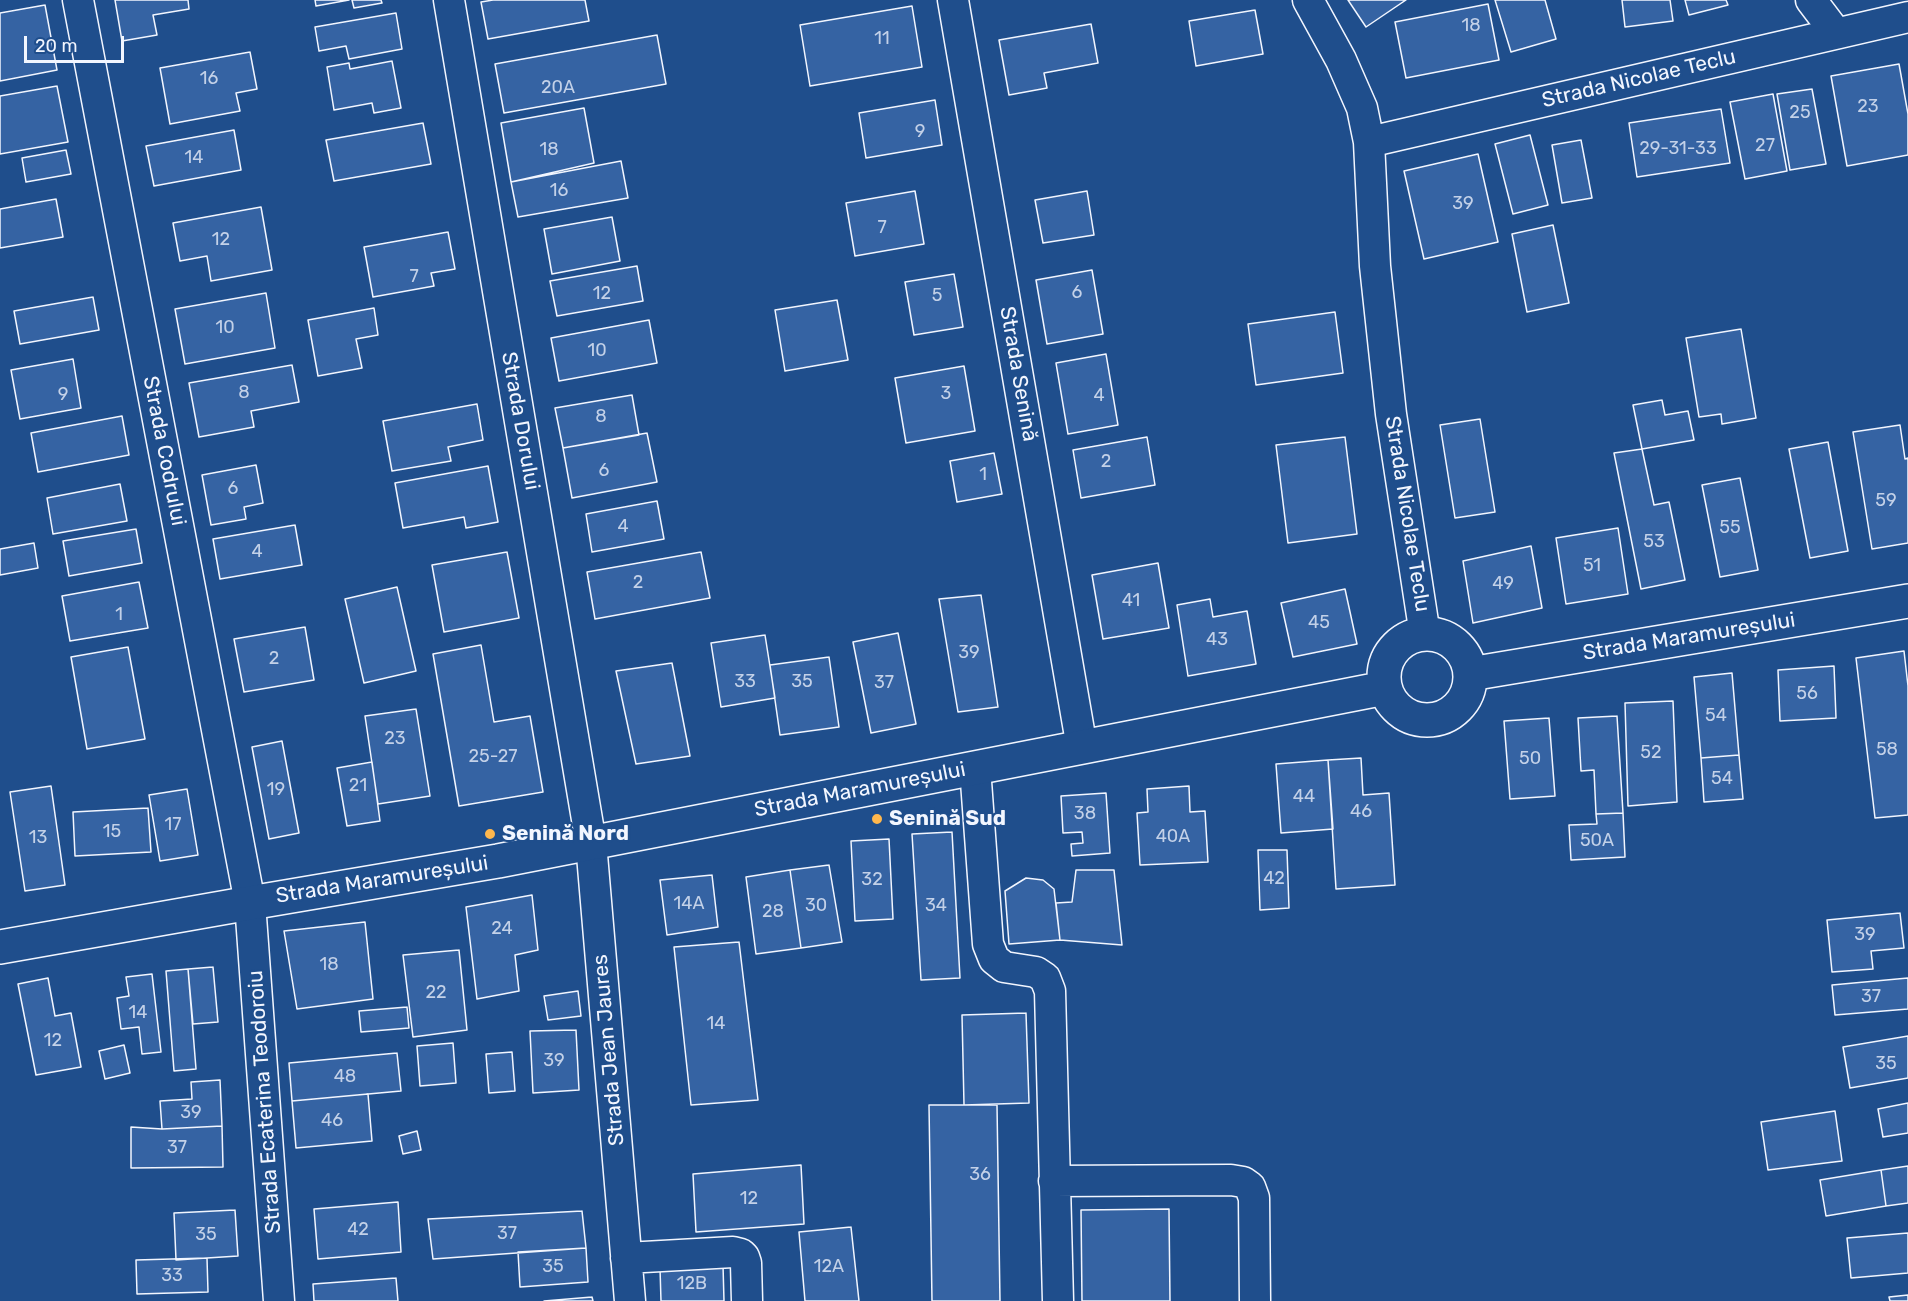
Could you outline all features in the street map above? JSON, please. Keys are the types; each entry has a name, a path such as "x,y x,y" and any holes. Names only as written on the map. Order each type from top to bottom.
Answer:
{"main road":[{"name":"Strada Maramureșului","path":"1470,674 1908,601"},
{"path":"1425,635 1448,639 1459,648 1470,674 1469,688 1454,711 1442,718 1430,720 1414,718 1401,712 1391,701 1385,688 1384,674 1387,660 1395,648 1407,640 1425,635"},
{"name":"Strada Maramureșului","path":"0,947 498,861 1385,688"}],"street":[{"name":"Strada Codrului","path":"78,0 250,903"},
{"name":"Strada Dorului","path":"449,0 591,843"},
{"name":"Strada Senină","path":"953,0 1082,748"},
{"name":"Strada Nicolae Teclu","path":"1308,0 1341,60 1362,108 1369,142 1375,266 1391,414 1425,635"},
{"path":"1810,0 1836,33"},
{"name":"Strada Nicolae Teclu","path":"1369,142 1908,17"},
{"name":"Strada Maramureșului","path":"975,768 988,944 994,959 1004,967 1036,972 1045,978 1050,991 1058,1301"},
{"name":"Strada Jean Jaures","path":"591,843 630,1301"},
{"name":"Strada Ecaterina Teodoroiu","path":"250,903 279,1301"},
{"path":"1054,1181 1212,1180 1243,1182 1250,1187 1254,1198 1255,1301"},
{"path":"626,1258 733,1252 741,1254 746,1263 747,1301"}],"building":[{"path":"115,0 188,0 189,9 153,15 157,35 122,41"},
{"path":"315,0 349,0 316,6"},
{"path":"352,0 381,0 382,3 354,8"},
{"path":"585,0 589,21 488,39 481,2"},
{"path":"1348,0 1406,0 1366,27"},
{"path":"1495,0 1545,0 1556,39 1511,52"},
{"path":"1622,0 1670,0 1673,21 1625,27"},
{"path":"1685,0 1726,0 1728,5 1689,15"},
{"path":"1488,4 1499,60 1406,78 1395,22"},
{"path":"45,5 57,70 0,81 0,13"},
{"path":"912,6 922,67 810,86 800,25"},
{"path":"1255,10 1263,54 1196,66 1189,21"},
{"path":"396,13 402,49 349,59 346,46 319,51 315,27"},
{"path":"1091,24 1098,63 1044,73 1047,88 1009,95 999,40"},
{"path":"657,35 666,84 504,113 495,64"},
{"path":"250,52 257,89 236,93 240,111 170,124 160,68"},
{"path":"392,61 401,108 374,113 372,103 334,110 327,67 349,63 350,69"},
{"path":"1899,64 1908,114 1908,155 1847,166 1831,76"},
{"path":"57,86 68,142 0,154 0,96"},
{"path":"1812,89 1826,164 1790,170 1777,94"},
{"path":"1773,94 1787,171 1745,179 1730,102"},
{"path":"935,100 942,145 866,158 859,113"},
{"path":"584,108 594,163 511,182 501,123"},
{"path":"1721,109 1730,163 1637,177 1629,123"},
{"path":"423,123 431,164 334,181 326,140"},
{"path":"234,130 241,170 154,186 146,146"},
{"path":"1530,135 1548,205 1513,214 1495,144"},
{"path":"1581,140 1592,198 1562,203 1552,145"},
{"path":"66,150 71,174 26,182 22,158"},
{"path":"1478,154 1498,242 1424,259 1404,171"},
{"path":"621,161 628,198 518,217 511,182"},
{"path":"915,191 924,244 855,256 846,203"},
{"path":"1087,191 1094,235 1043,243 1035,200"},
{"path":"56,199 63,237 0,248 0,209"},
{"path":"261,207 272,270 211,281 207,256 180,261 173,223"},
{"path":"612,217 620,261 552,274 544,229"},
{"path":"1553,225 1569,303 1527,312 1512,234"},
{"path":"448,232 455,269 431,273 434,286 373,297 364,247"},
{"path":"637,266 643,301 557,316 550,281"},
{"path":"1092,270 1103,334 1047,344 1036,280"},
{"path":"954,274 963,327 914,335 905,282"},
{"path":"266,293 275,348 185,364 175,309"},
{"path":"93,297 99,330 20,344 14,311"},
{"path":"837,300 848,360 785,371 775,310"},
{"path":"374,308 378,335 356,339 362,368 318,376 308,320"},
{"path":"1335,312 1343,373 1256,385 1248,324"},
{"path":"649,320 657,363 559,381 551,338"},
{"path":"1741,329 1756,418 1722,424 1721,414 1699,417 1686,338"},
{"path":"1106,354 1118,425 1068,434 1056,363"},
{"path":"73,359 81,408 20,419 11,370"},
{"path":"292,365 299,402 251,411 254,427 199,437 189,383"},
{"path":"964,366 975,431 906,443 895,378"},
{"path":"632,395 639,435 563,448 555,408"},
{"path":"1662,400 1665,415 1688,411 1694,440 1642,449 1633,405"},
{"path":"477,404 483,440 448,447 451,461 392,471 383,421"},
{"path":"122,416 129,455 38,472 31,433"},
{"path":"1480,419 1495,512 1455,518 1440,425"},
{"path":"1900,425 1905,459 1908,458 1908,543 1872,549 1853,432"},
{"path":"647,433 657,482 572,498 563,448"},
{"path":"1147,437 1155,485 1081,498 1073,450"},
{"path":"1345,437 1357,534 1288,543 1276,445"},
{"path":"1828,442 1848,551 1810,558 1789,449"},
{"path":"1642,449 1654,505 1669,502 1685,580 1641,589 1614,453"},
{"path":"994,453 1002,494 957,502 950,461"},
{"path":"256,465 263,503 244,507 246,519 211,525 202,475"},
{"path":"488,466 498,522 466,528 464,517 403,528 395,483"},
{"path":"1740,478 1758,570 1720,577 1702,485"},
{"path":"120,484 127,521 53,534 47,498"},
{"path":"657,501 664,539 592,552 586,514"},
{"path":"295,525 302,565 220,579 213,539"},
{"path":"1618,528 1628,594 1566,604 1556,538"},
{"path":"136,529 142,563 69,576 63,541"},
{"path":"34,543 38,568 0,575 0,549"},
{"path":"1531,546 1542,608 1473,623 1463,561"},
{"path":"507,552 519,618 444,632 432,565"},
{"path":"701,552 710,598 595,619 587,572"},
{"path":"1158,563 1169,628 1103,639 1092,575"},
{"path":"139,582 148,628 70,641 62,596"},
{"path":"397,587 416,671 364,683 345,599"},
{"path":"1345,589 1357,644 1293,657 1281,603"},
{"path":"981,595 998,707 958,712 939,599"},
{"path":"1210,599 1213,617 1247,611 1256,664 1188,676 1177,605"},
{"path":"305,627 314,680 244,692 234,639"},
{"path":"898,633 916,724 871,733 853,642"},
{"path":"765,635 775,698 721,707 711,643"},
{"path":"481,645 494,722 530,716 543,792 459,806 433,654"},
{"path":"128,647 145,739 87,749 71,657"},
{"path":"1904,651 1908,686 1908,815 1875,818 1856,658"},
{"path":"829,657 839,727 780,735 770,665"},
{"path":"672,663 690,756 636,764 616,671"},
{"path":"1834,666 1836,718 1780,721 1778,670"},
{"path":"1732,673 1739,755 1701,758 1694,677"},
{"path":"1673,701 1677,802 1628,806 1625,703"},
{"path":"416,709 430,796 378,804 365,716"},
{"path":"1617,716 1623,813 1596,814 1594,770 1581,771 1578,718"},
{"path":"1549,718 1555,796 1510,799 1504,721"},
{"path":"282,741 299,833 269,839 252,747"},
{"path":"1739,755 1743,799 1704,802 1701,758"},
{"path":"1361,758 1363,795 1389,793 1395,885 1336,889 1328,760"},
{"path":"1328,760 1333,829 1281,833 1276,764"},
{"path":"372,762 380,821 347,826 337,768"},
{"path":"51,786 65,885 25,891 10,792"},
{"path":"1189,786 1190,812 1205,811 1208,862 1140,865 1137,813 1148,812 1147,789"},
{"path":"187,789 198,855 160,861 149,795"},
{"path":"1106,793 1110,853 1072,856 1071,844 1083,843 1082,832 1063,833 1061,796"},
{"path":"148,808 151,852 75,856 73,812"},
{"path":"1623,813 1625,857 1571,860 1569,825 1597,824 1596,814"},
{"path":"952,832 960,978 921,980 912,834"},
{"path":"889,839 893,919 855,921 851,841"},
{"path":"1258,850 1287,850 1289,908 1260,910"},
{"path":"829,865 842,942 801,948 790,870"},
{"path":"790,870 801,948 756,954 746,877"},
{"path":"1076,870 1114,870 1122,945 1060,940 1056,903 1072,902"},
{"path":"712,875 718,927 667,935 660,880"},
{"path":"1026,878 1043,880 1054,889 1060,940 1009,944 1005,891"},
{"path":"532,895 538,950 515,955 519,991 477,999 466,907"},
{"path":"1900,913 1904,948 1871,951 1873,969 1832,972 1827,920"},
{"path":"365,922 373,999 297,1009 284,931"},
{"path":"739,942 758,1100 691,1105 674,947"},
{"path":"459,950 467,1030 413,1037 403,955"},
{"path":"213,967 218,1022 193,1024 188,969"},
{"path":"188,969 196,1069 174,1071 166,971"},
{"path":"152,974 161,1052 142,1054 139,1027 121,1029 117,998 129,996 126,977"},
{"path":"48,978 55,1016 71,1013 81,1067 36,1075 18,984"},
{"path":"1908,978 1908,1009 1835,1015 1832,985"},
{"path":"578,991 581,1016 548,1020 544,996"},
{"path":"407,1007 409,1028 361,1032 359,1011"},
{"path":"1026,1013 1029,1103 964,1105 962,1015"},
{"path":"576,1030 579,1090 533,1093 530,1031"},
{"path":"1908,1036 1908,1078 1850,1088 1843,1047"},
{"path":"453,1043 456,1083 420,1086 417,1046"},
{"path":"124,1045 130,1073 105,1079 99,1051"},
{"path":"512,1052 515,1091 489,1093 486,1054"},
{"path":"397,1053 401,1091 292,1101 289,1063"},
{"path":"220,1080 222,1126 162,1129 160,1101 192,1099 191,1082"},
{"path":"368,1094 372,1141 296,1148 292,1101"},
{"path":"1908,1103 1908,1133 1883,1137 1878,1109"},
{"path":"929,1105 997,1105 1000,1301 932,1301"},
{"path":"1835,1111 1842,1161 1768,1170 1761,1122"},
{"path":"222,1126 223,1167 131,1168 131,1127 162,1129"},
{"path":"417,1131 421,1150 403,1154 399,1136"},
{"path":"801,1165 804,1224 696,1232 693,1174"},
{"path":"1908,1166 1908,1203 1886,1206 1881,1170"},
{"path":"1881,1170 1886,1206 1826,1216 1820,1180"},
{"path":"398,1202 401,1252 318,1259 314,1209"},
{"path":"1169,1209 1170,1301 1082,1301 1081,1210"},
{"path":"235,1210 238,1256 176,1260 174,1213"},
{"path":"582,1211 586,1248 433,1259 428,1219"},
{"path":"851,1227 859,1301 805,1301 799,1232"},
{"path":"1908,1233 1908,1273 1851,1278 1847,1238"},
{"path":"586,1248 588,1282 520,1287 518,1252"},
{"path":"207,1258 208,1292 137,1294 136,1260"},
{"path":"723,1265 724,1301 661,1301 660,1268"},
{"path":"396,1278 398,1301 314,1301 313,1284"},
{"path":"1908,1295 1908,1301 1890,1301 1889,1297"},
{"path":"592,1297 593,1301 544,1301"}],"place":[{"name":"Senină Sud","path":"877,819"},
{"name":"Senină Nord","path":"490,834"}]}
